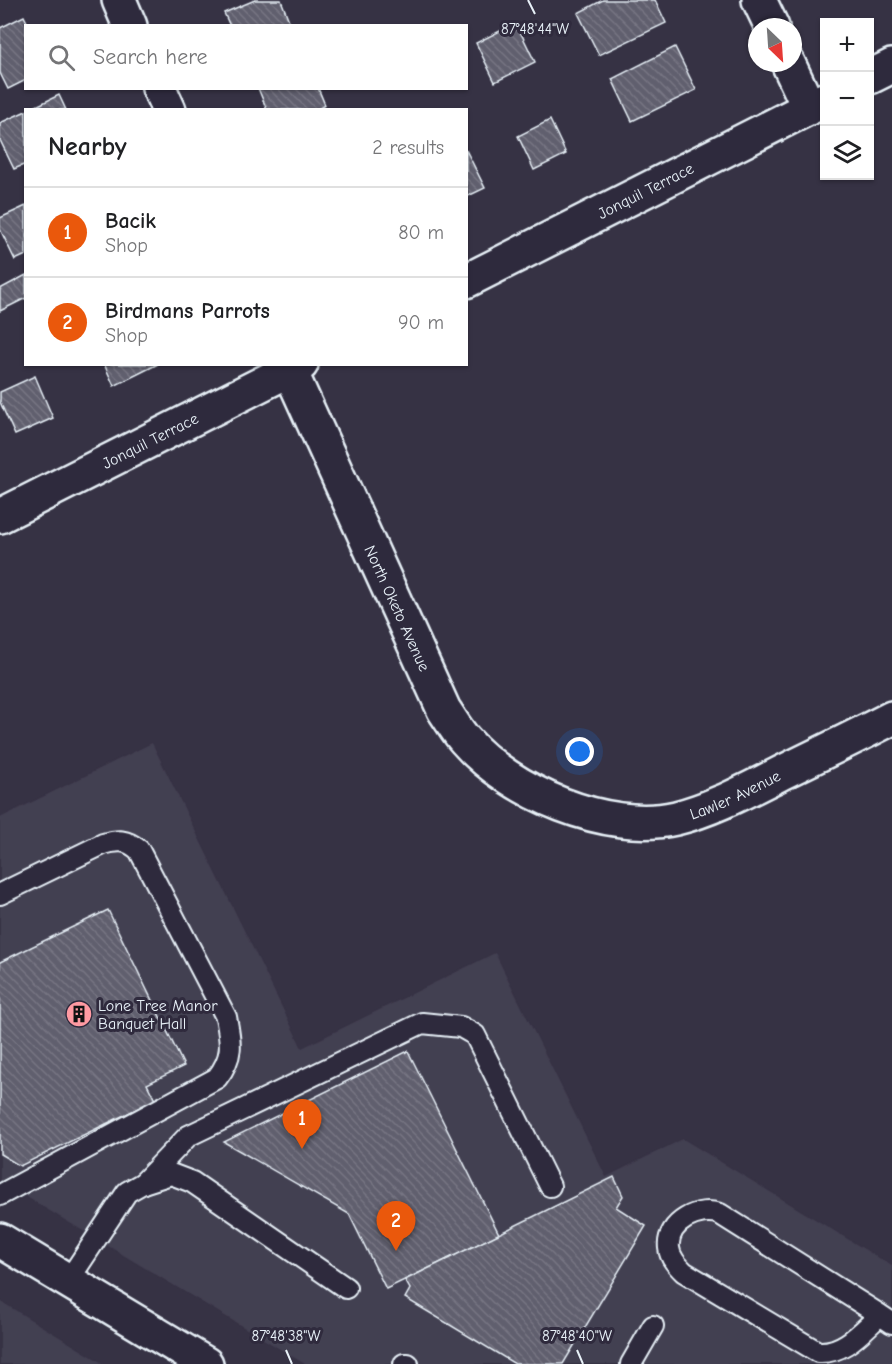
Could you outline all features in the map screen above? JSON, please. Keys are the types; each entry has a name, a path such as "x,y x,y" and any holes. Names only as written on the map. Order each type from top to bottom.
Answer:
{"street":[{"path":"118,0 129,24"},
{"path":"759,0 767,18"},
{"path":"874,75 892,66"},
{"path":"794,72 817,104"},
{"path":"160,90 168,108"},
{"name":"Jonquil Terrace","path":"468,280 817,104"},
{"name":"Jonquil Terrace","path":"0,516 293,366"},
{"name":"North Oketo Avenue","path":"293,366 444,710 466,741 493,765 529,790 566,806"},
{"name":"Lawler Avenue","path":"566,806 610,818 640,821 675,818 726,801 892,718"},
{"path":"0,1240 206,1364"}],"lane":[{"path":"0,894 103,844 119,840 130,843 139,850 226,1017 231,1041 228,1063 217,1078 0,1195"},
{"path":"143,1183 188,1136 422,1023 461,1027 475,1035 550,1186"},
{"path":"68,1281 127,1192 143,1183 171,1174 192,1182 346,1288"},
{"path":"709,1210 720,1214 886,1319 846,1345 827,1353 818,1352 684,1272 671,1257 669,1238 683,1220 696,1212 709,1210"},
{"path":"631,1364 653,1326"}],"shaded area":[{"path":"152,743 302,1048 495,953 606,1177 683,1139 892,1266 892,1364 305,1364 0,1181 0,818"},
{"path":"0,1301 104,1364 0,1364"}],"building":[{"path":"255,0 281,0 290,24 229,24 224,13"},
{"path":"603,0 655,0 666,23 599,55 578,13"},
{"path":"24,16 28,24 24,24 24,81 8,89 0,73 0,28"},
{"path":"516,23 535,62 495,82 476,43"},
{"path":"675,47 696,90 632,121 612,79"},
{"path":"259,90 319,90 325,105 320,108 266,108"},
{"path":"59,95 65,108 32,108"},
{"path":"24,112 24,165 14,169 0,140 0,123"},
{"path":"550,120 566,154 534,170 518,136"},
{"path":"468,154 485,188 468,196"},
{"path":"24,207 24,256 15,260 0,229 0,218"},
{"path":"24,276 24,299 0,311 0,289"},
{"path":"105,366 154,366 114,386"},
{"path":"35,376 53,418 15,435 0,402 0,392"},
{"name":"Lone Tree Manor Banquet Hall","path":"108,910 184,1066 147,1084 155,1100 20,1166 0,1154 0,962"},
{"path":"408,1051 499,1234 386,1289 349,1214 224,1142"},
{"path":"614,1177 623,1196 616,1207 646,1226 563,1364 515,1364 405,1298 410,1289 405,1280"}],"place":[{"name":"Lone Tree Manor Banquet Hall","path":"79,1014"},
{"name":"Bacik","path":"302,1149"},
{"name":"Birdmans Parrots","path":"396,1251"}]}
